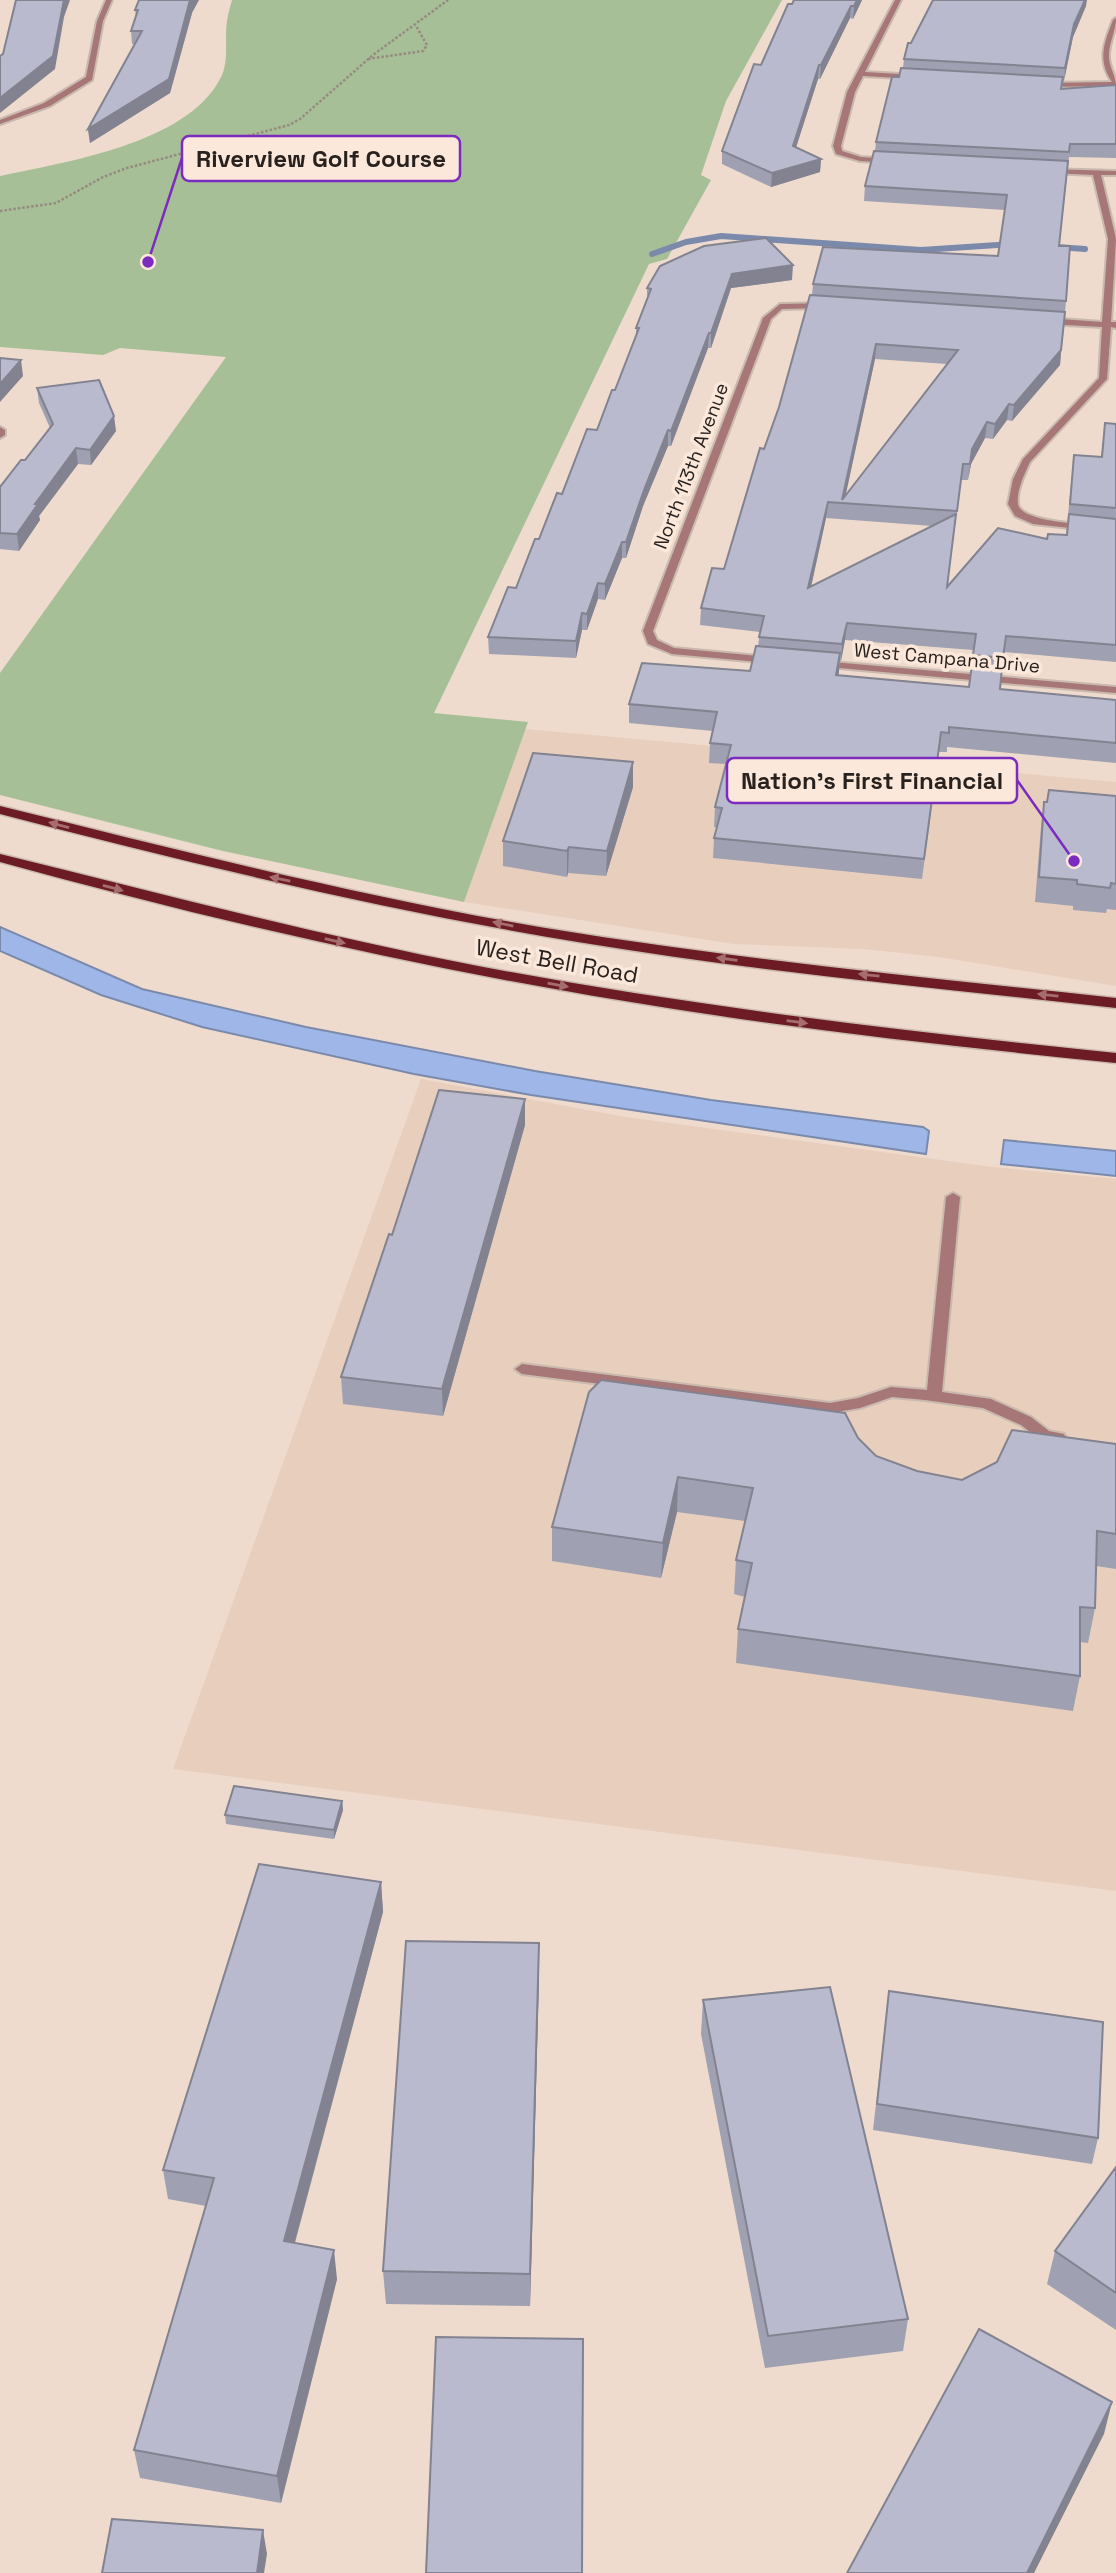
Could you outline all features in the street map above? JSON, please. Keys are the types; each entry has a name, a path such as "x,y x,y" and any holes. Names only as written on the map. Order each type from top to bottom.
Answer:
{"main road":[{"name":"West Bell Road","path":"0,810 210,864 512,926 743,961 1116,1003"},
{"name":"West Bell Road","path":"0,858 192,909 446,965 771,1019 1116,1058"}],"street":[{"path":"0,122 39,110 71,93 89,78 100,21 109,0"},
{"path":"896,162 842,155 837,146 847,102 898,0"},
{"path":"1116,20 1104,59 1106,69 1116,84"},
{"path":"859,74 928,78"},
{"path":"1039,85 1116,84"},
{"path":"1043,171 1116,173"},
{"path":"1097,173 1111,224 1112,251 1111,325 1103,379 1032,454 1021,470 1013,504 1018,514 1026,519 1059,526 1116,530"},
{"name":"North 113th Avenue","path":"782,661 685,653 660,647 649,637 649,625 767,318 780,307 799,304 835,306"},
{"path":"1039,320 1111,325"},
{"name":"West Campana Drive","path":"810,663 1116,690"},
{"path":"934,1397 953,1197"},
{"path":"522,1369 830,1408 860,1403 891,1392 934,1397 986,1404 1026,1421 1045,1436 1069,1439"}],"path":[{"path":"0,211 56,202 103,177 127,168 289,125 300,119 368,59 448,0"},
{"path":"368,59 423,51 427,45 416,25"}],"shaded area":[{"path":"525,729 1116,782 1116,986 939,957 862,949 734,944 464,902"},
{"path":"421,1079 626,1117 992,1167 1116,1179 1116,1891 173,1769"}],"green space":[{"path":"232,0 782,0 726,101 701,175 711,180 667,259 649,264 434,713 528,722 464,902 223,851 0,795 0,673 226,357 120,348 103,355 0,347 0,176 122,147 153,135 180,120 203,101 220,79 226,58 227,21"}],"water":[{"path":"0,927 142,989 306,1027 535,1071 711,1100 923,1127 929,1131 926,1154 531,1095 414,1074 202,1027 101,995 0,951"},
{"path":"1004,1140 1116,1151 1116,1176 1001,1164"}],"building":[{"path":"16,0 64,0 53,56 0,98 0,56 3,54"},
{"path":"139,0 190,0 169,79 88,129 142,31 131,31"},
{"path":"794,0 857,0 854,6 851,6 819,65 793,146 821,159 772,173 722,151 754,64 761,65 788,4 792,4"},
{"path":"933,0 1085,0 1074,24 1065,68 904,59 908,43 911,43"},
{"path":"901,68 1063,77 1061,89 1116,85 1116,144 1070,144 1069,152 876,142 892,77 899,77"},
{"path":"874,151 1068,161 1059,246 1070,246 1066,301 813,284 823,247 998,256 1007,195 865,186"},
{"path":"766,238 793,265 732,274 711,333 644,490 626,542 622,542 605,584 598,583 587,614 582,613 576,641 488,637 508,587 516,588 557,493 562,494 587,429 597,430 639,328 636,328 651,289 647,288 660,266 704,246"},
{"path":"810,295 1065,312 1061,350 1014,405 1009,404 995,424 987,422 972,449 970,464 963,464 957,511 828,502 808,588 956,514 947,587 998,528 1047,539 1048,534 1067,535 1069,514 1116,519 1116,645 1006,636 1003,658 973,655 976,634 847,623 842,644 759,637 764,616 701,608 712,568 724,569 760,448 764,449 779,407","holes":["876,344 958,350 842,500"]},
{"path":"0,358 21,360 0,384"},
{"path":"99,380 114,416 90,450 76,448 35,504 38,504 17,534 0,533 0,487 53,424 37,388"},
{"path":"1105,423 1116,424 1116,508 1070,504 1074,455 1102,457"},
{"path":"756,646 840,653 836,675 969,687 972,664 1002,667 1000,689 1116,700 1116,743 949,727 949,733 941,732 924,859 714,838 722,808 715,807 731,745 710,743 717,712 629,704 642,663 750,671"},
{"path":"533,753 633,762 607,851 569,847 567,851 503,841"},
{"path":"1049,790 1116,796 1116,884 1111,883 1110,888 1077,884 1077,880 1039,877 1044,802 1047,802"},
{"path":"439,1090 525,1099 442,1389 341,1377 389,1234 392,1235"},
{"path":"601,1380 845,1413 858,1438 876,1456 917,1471 962,1480 997,1462 1012,1430 1116,1444 1116,1534 1097,1531 1095,1608 1080,1607 1080,1676 738,1629 752,1563 736,1560 753,1488 678,1477 663,1543 552,1527 589,1392"},
{"path":"234,1786 342,1801 334,1830 225,1815"},
{"path":"259,1864 381,1882 284,2241 334,2250 277,2476 134,2450 214,2178 163,2170"},
{"path":"406,1941 539,1943 530,2274 383,2271"},
{"path":"830,1987 908,2319 768,2336 703,2000"},
{"path":"889,1991 1103,2022 1098,2138 877,2104"},
{"path":"1116,2167 1116,2293 1055,2251"},
{"path":"979,2329 1112,2402 1027,2573 847,2573"},
{"path":"436,2337 583,2339 582,2573 426,2573"},
{"path":"112,2519 263,2530 257,2573 102,2573"}],"waterway":[{"path":"652,254 686,242 721,236 921,250 1013,244"},
{"path":"1057,247 1085,249"}],"place":[{"name":"Riverview Golf Course","path":"148,262"},
{"name":"Nation's First Financial","path":"1074,861"}]}
